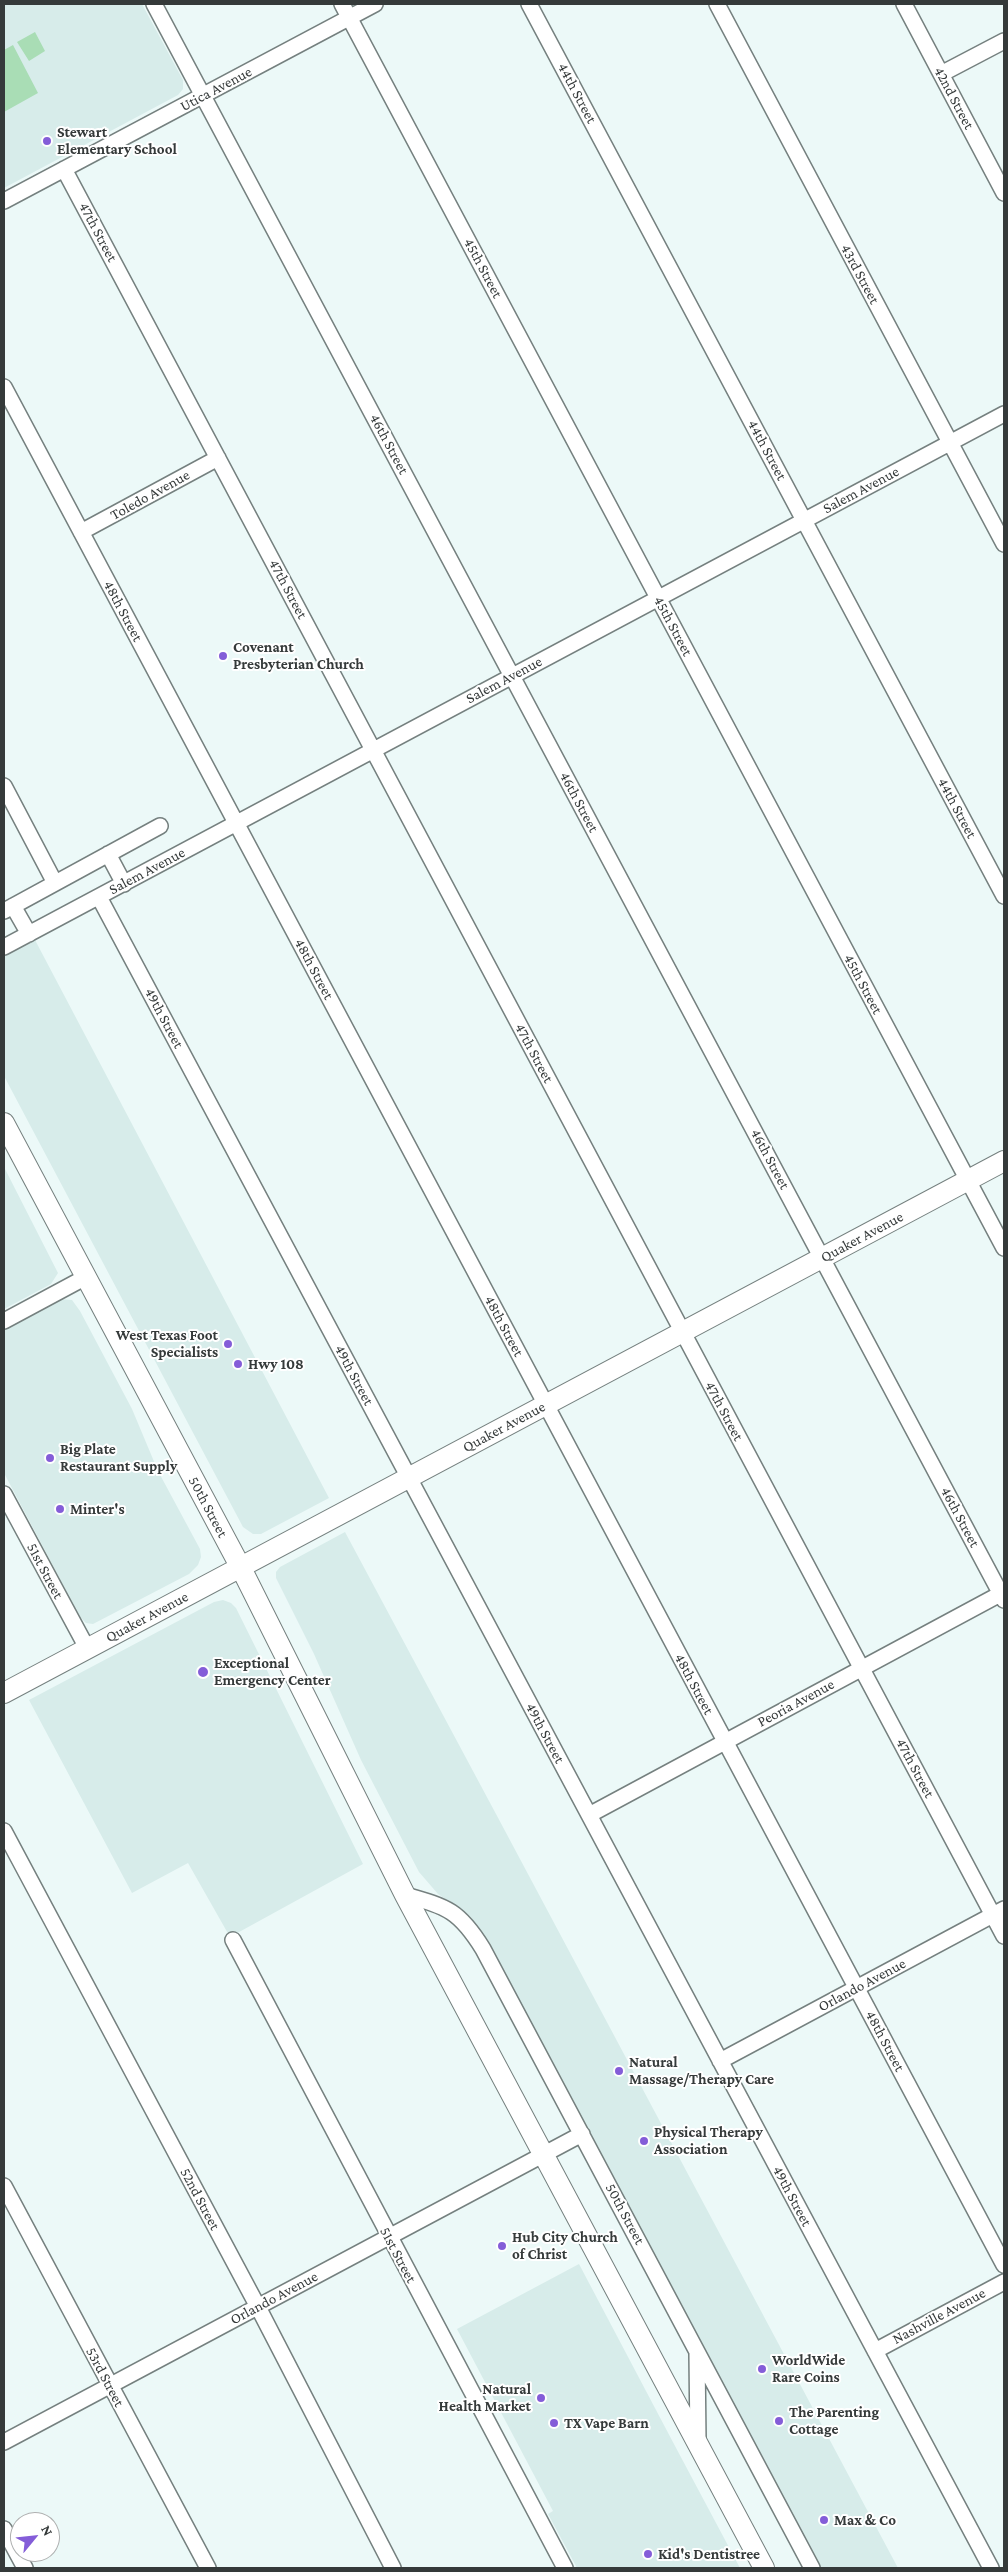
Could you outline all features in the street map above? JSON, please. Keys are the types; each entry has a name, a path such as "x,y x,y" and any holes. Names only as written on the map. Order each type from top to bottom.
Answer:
{"main road":[{"name":"50th Street","path":"4,1123 241,1568 405,1895 764,2568"},
{"name":"Quaker Avenue","path":"4,1693 1004,1161"}],"street":[{"name":"46th Street","path":"154,4 1003,1595"},
{"name":"Utica Avenue","path":"4,202 203,95 346,10 375,4"},
{"name":"44th Street","path":"529,4 1004,896"},
{"name":"43rd Street","path":"716,4 1004,544"},
{"name":"42nd Street","path":"904,4 1004,193"},
{"name":"45th Street","path":"346,10 1004,1248"},
{"path":"941,74 1004,41"},
{"name":"47th Street","path":"64,169 862,1668 999,1912 1004,1936"},
{"name":"48th Street","path":"4,387 1004,2265"},
{"name":"Salem Avenue","path":"4,947 1004,414"},
{"name":"Toledo Avenue","path":"81,532 218,458"},
{"path":"4,786 55,883"},
{"path":"29,934 8,908 160,826"},
{"path":"108,854 124,884"},
{"name":"49th Street","path":"99,897 990,2568"},
{"path":"4,1321 86,1277"},
{"name":"51st Street","path":"4,1494 87,1648"},
{"name":"Peoria Avenue","path":"589,1815 862,1668 1003,1595"},
{"name":"52nd Street","path":"4,1831 258,2307 394,2568"},
{"name":"50th Street","path":"405,1895 442,1906 456,1914 469,1926 483,1949 812,2568"},
{"name":"Orlando Avenue","path":"720,2061 999,1912"},
{"name":"51st Street","path":"233,1940 565,2568"},
{"name":"Orlando Avenue","path":"4,2442 582,2134"},
{"name":"53rd Street","path":"4,2186 208,2568"},
{"name":"Nashville Avenue","path":"875,2351 1004,2282"},
{"path":"697,2351 698,2442"},
{"path":"4,2529 25,2568"}],"shaded area":[{"name":"Stewart Elementary School","path":"4,4 142,4 183,80 183,89 178,95 4,188"},
{"path":"35,940 329,1498 261,1534 253,1534 243,1527 4,1076 4,956"},
{"path":"4,1167 58,1273 51,1284 4,1309"},
{"path":"60,1299 72,1300 80,1311 132,1409 158,1471 200,1549 201,1557 198,1565 189,1574 93,1624 86,1623 80,1617 4,1473 4,1329"},
{"path":"345,1532 898,2568 820,2568 483,1935 470,1916 438,1894 419,1872 361,1760 314,1654 276,1578 276,1572 280,1567"},
{"path":"223,1600 231,1603 236,1608 363,1864 230,1937 188,1863 132,1893 29,1700 214,1602"},
{"path":"579,2264 740,2568 577,2568 548,2514 553,2511 457,2329"}],"green space":[{"path":"35,32 45,51 29,61 17,42"},
{"path":"13,45 38,93 4,112 4,50"}],"place":[{"name":"Stewart Elementary School","path":"47,141"},
{"name":"Covenant Presbyterian Church","path":"223,656"},
{"name":"West Texas Foot Specialists","path":"228,1344"},
{"name":"Hwy 108","path":"238,1364"},
{"name":"Big Plate Restaurant Supply","path":"50,1458"},
{"name":"Minter's","path":"60,1509"},
{"name":"Exceptional Emergency Center","path":"203,1672"},
{"name":"Natural Massage/Therapy Care","path":"619,2071"},
{"name":"Physical Therapy Association","path":"644,2141"},
{"name":"Hub City Church of Christ","path":"502,2246"},
{"name":"WorldWide Rare Coins","path":"762,2369"},
{"name":"Natural Health Market","path":"541,2398"},
{"name":"The Parenting Cottage","path":"779,2421"},
{"name":"TX Vape Barn","path":"554,2423"},
{"name":"Max & Co","path":"824,2520"},
{"name":"Kid's Dentistree","path":"648,2554"}]}
